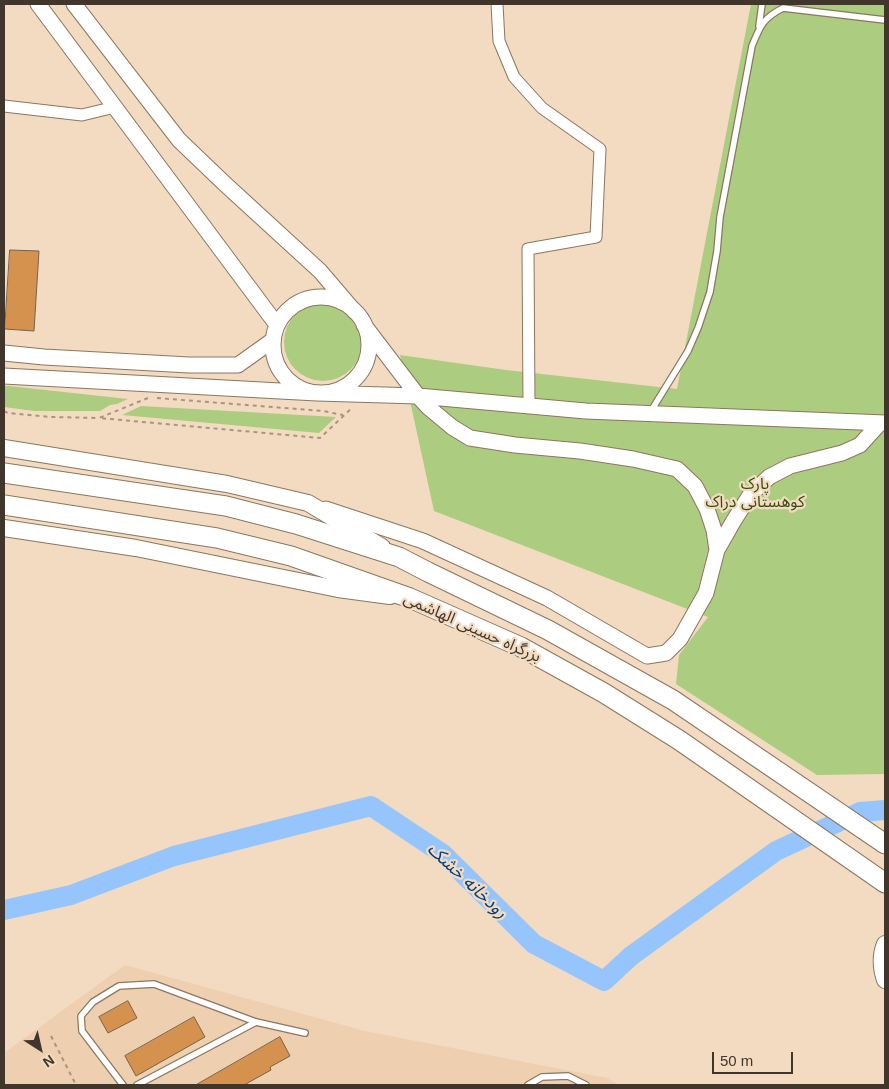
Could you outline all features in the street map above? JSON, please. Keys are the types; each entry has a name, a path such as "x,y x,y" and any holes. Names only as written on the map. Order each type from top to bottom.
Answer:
{"highway":[{"name":"بزرگراه حسینی الهاشمی","path":"4,473 226,506 296,524 399,557 548,630 673,700 885,844"},
{"name":"بزرگراه حسینی الهاشمی","path":"4,505 217,538 291,556 410,598 521,647 604,693 679,740 885,883"}],"main road":[{"path":"4,448 227,484 308,503 399,557"},
{"path":"4,528 136,548 338,589 410,598"},
{"path":"885,944 881,955 885,980"}],"street":[{"path":"38,4 115,107 275,332 274,355 279,369 288,381 301,389 317,393 333,392 350,384 360,373 367,358 368,341 364,325"},
{"path":"74,4 179,140 320,271 355,312 418,396 441,419 470,438 624,457 677,469 695,486 708,508 717,550"},
{"path":"497,4 499,42 514,77 542,108 600,149 596,237 528,249 529,406"},
{"path":"4,106 82,115 115,107"},
{"path":"4,353 189,365 238,365 275,332 286,312 298,303 312,298 327,298 342,302 355,312"},
{"path":"188,386 189,365"},
{"path":"4,376 317,393 418,396 586,411 883,423"},
{"path":"308,503 423,541 547,598 647,656 666,654 680,639 706,593 717,550 750,495 769,477 790,466 842,453 860,444 883,423"}],"lane":[{"path":"649,414 688,351 710,292 720,217 752,46 759,27 762,4"},
{"path":"759,27 771,14 783,8 885,20"},
{"path":"123,1085 82,1031 81,1016 93,1002 119,986 154,984 256,1022 305,1033"},
{"path":"137,1085 256,1022"},
{"path":"528,1085 542,1077 568,1076 586,1085"}],"path":[{"path":"4,411 50,417 99,418 320,438 365,395"},
{"path":"99,418 148,398"},
{"path":"158,398 323,411 343,416"},
{"path":"51,1036 76,1085"}],"shaded area":[{"path":"125,965 365,1031 607,1078 619,1085 4,1085 4,1053"}],"green space":[{"name":"پارک کوهستانی دراک","path":"751,4 885,4 885,774 817,775 676,684 679,655 708,617 434,511 400,355 506,370 677,389"},
{"path":"323,303 338,306 350,315 359,327 362,342 359,357 350,369 338,378 323,381 308,378 296,369 287,357 284,342 287,327 296,315 308,306"},
{"path":"4,386 128,399 110,405 100,411 34,411 4,407"},
{"path":"141,406 336,417 319,433 122,415"}],"building":[{"path":"10,250 39,251 34,331 5,329"},
{"path":"128,1001 137,1018 108,1033 99,1017"},
{"path":"194,1017 205,1037 136,1076 125,1056"},
{"path":"280,1037 290,1056 270,1067 271,1070 244,1085 196,1085"}],"waterway":[{"name":"رودخانه خشک","path":"4,910 71,895 174,856 371,806 443,854 534,944 604,981 631,956 776,851 860,812 885,810"}]}
